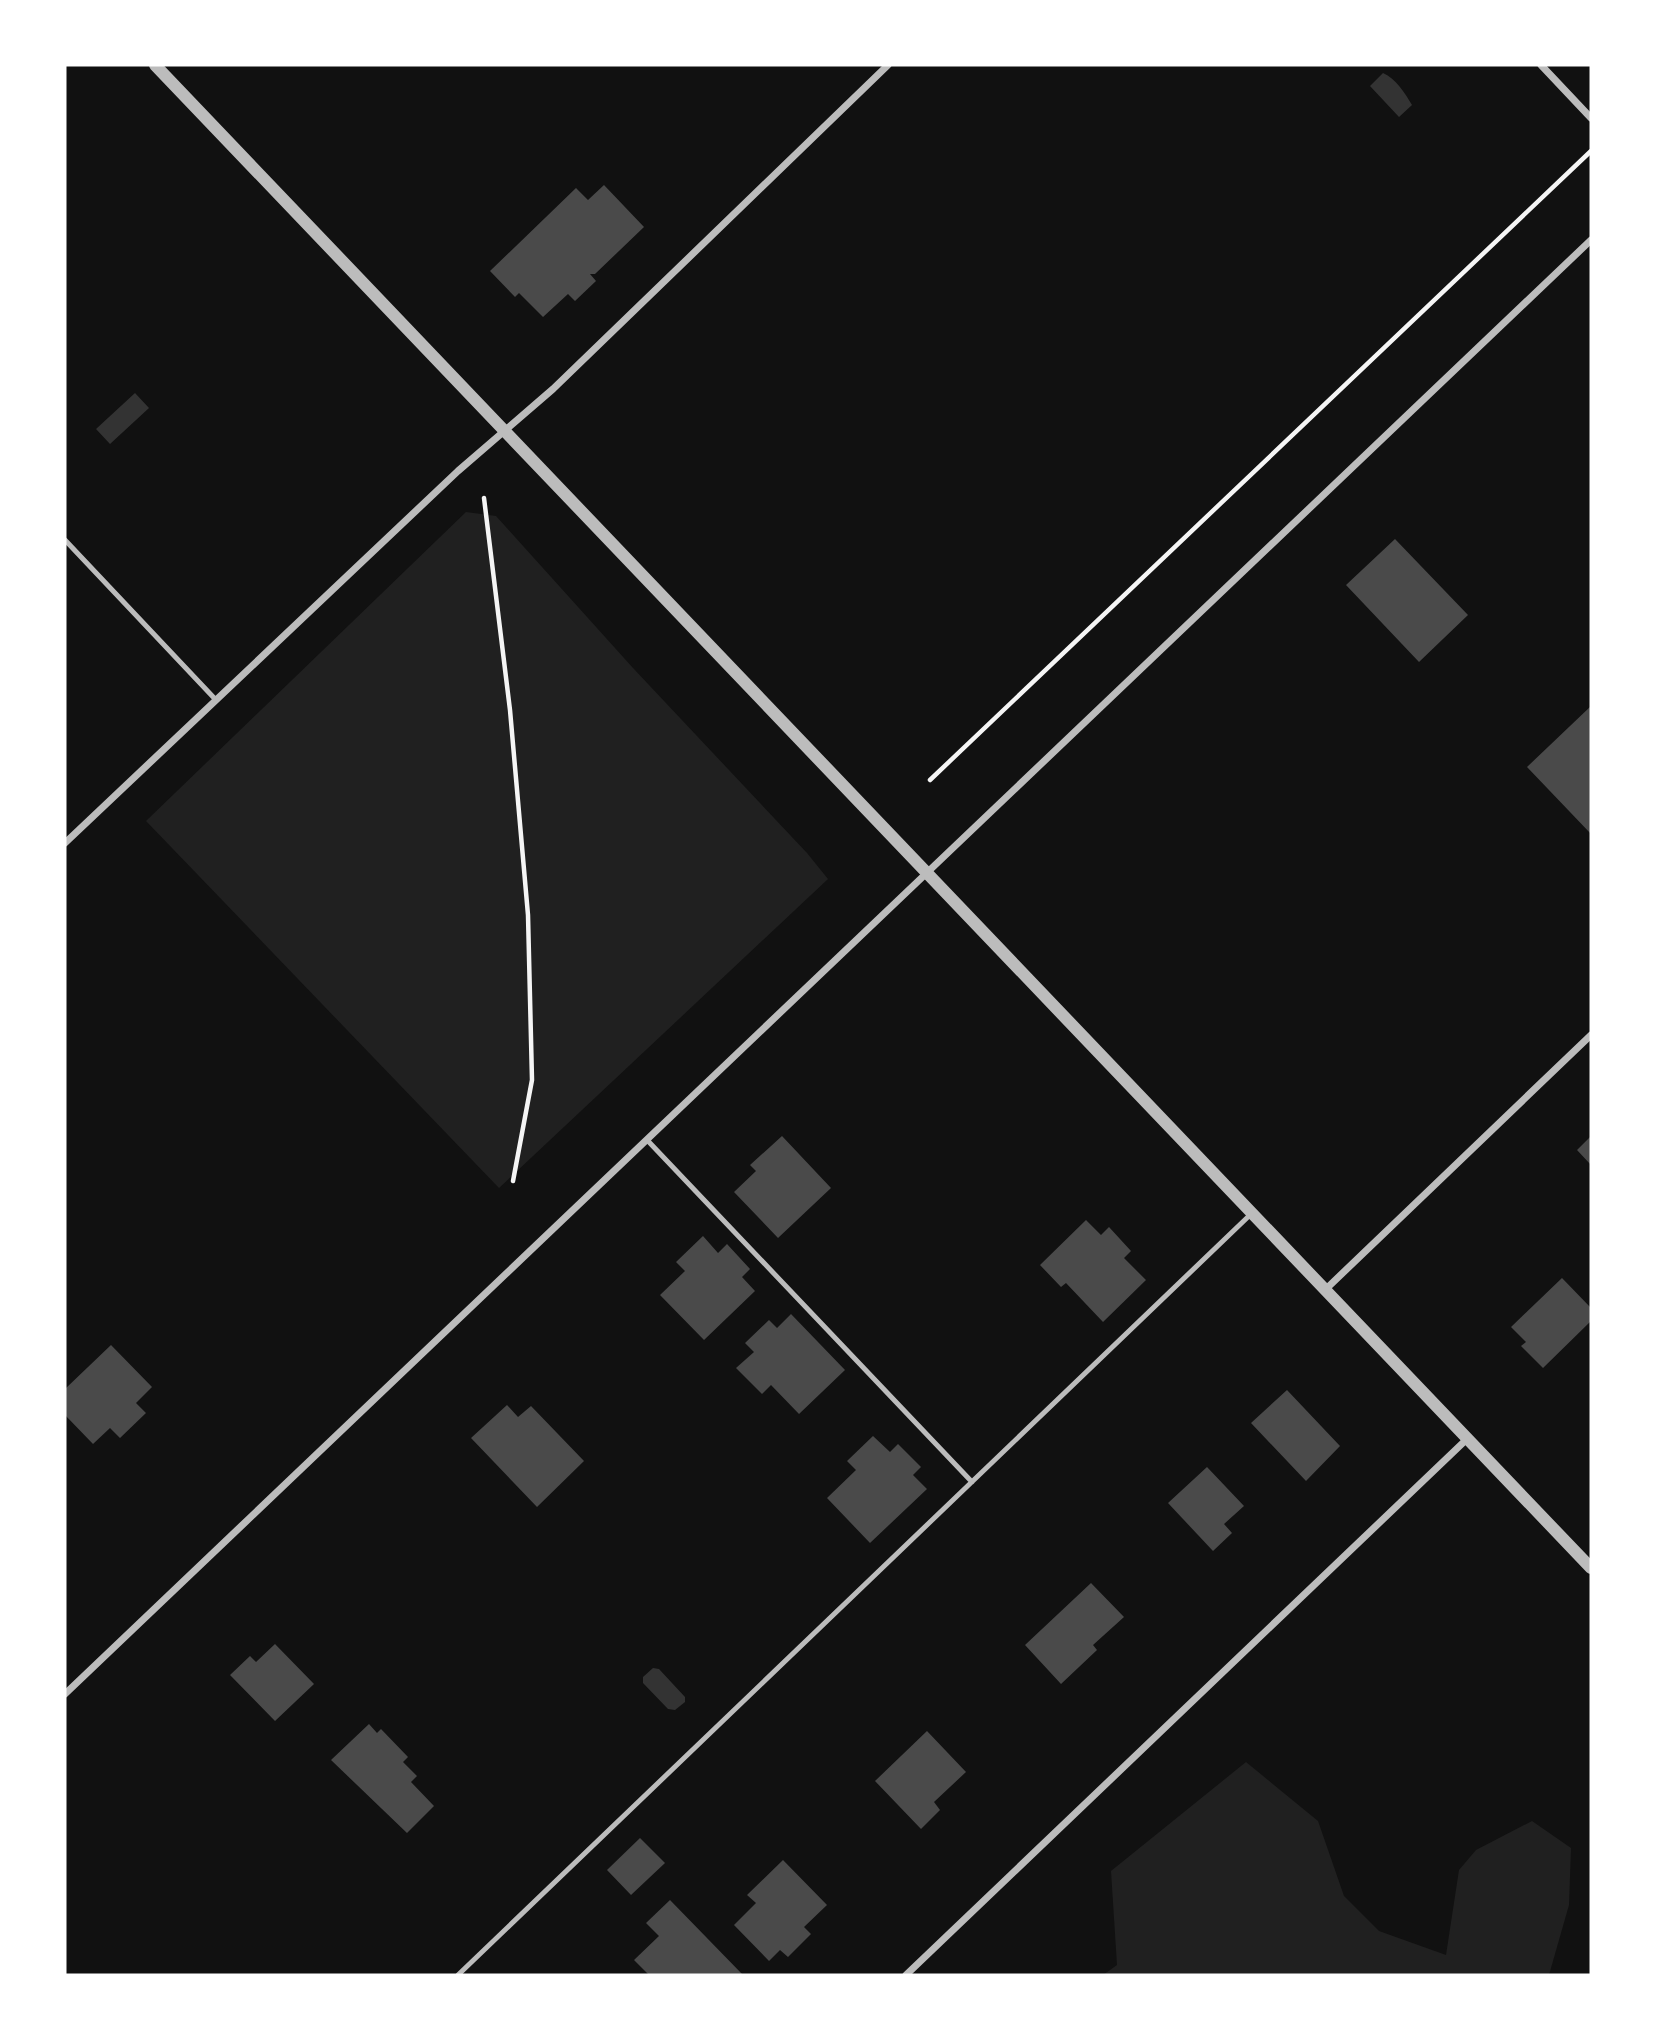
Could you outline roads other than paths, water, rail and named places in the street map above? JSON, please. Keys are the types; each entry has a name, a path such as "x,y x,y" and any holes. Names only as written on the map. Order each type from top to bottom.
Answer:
{"street":[{"path":"156,65 1591,1568"},
{"path":"65,843 504,431 553,389 888,65"},
{"path":"1541,65 1591,118"},
{"path":"65,1694 648,1141 880,915 929,874 1591,240"},
{"path":"1326,1289 1591,1035"},
{"path":"906,1975 1468,1438"}],"lane":[{"path":"65,540 216,700"},
{"path":"648,1141 972,1482"},
{"path":"458,1975 1251,1214"}]}
